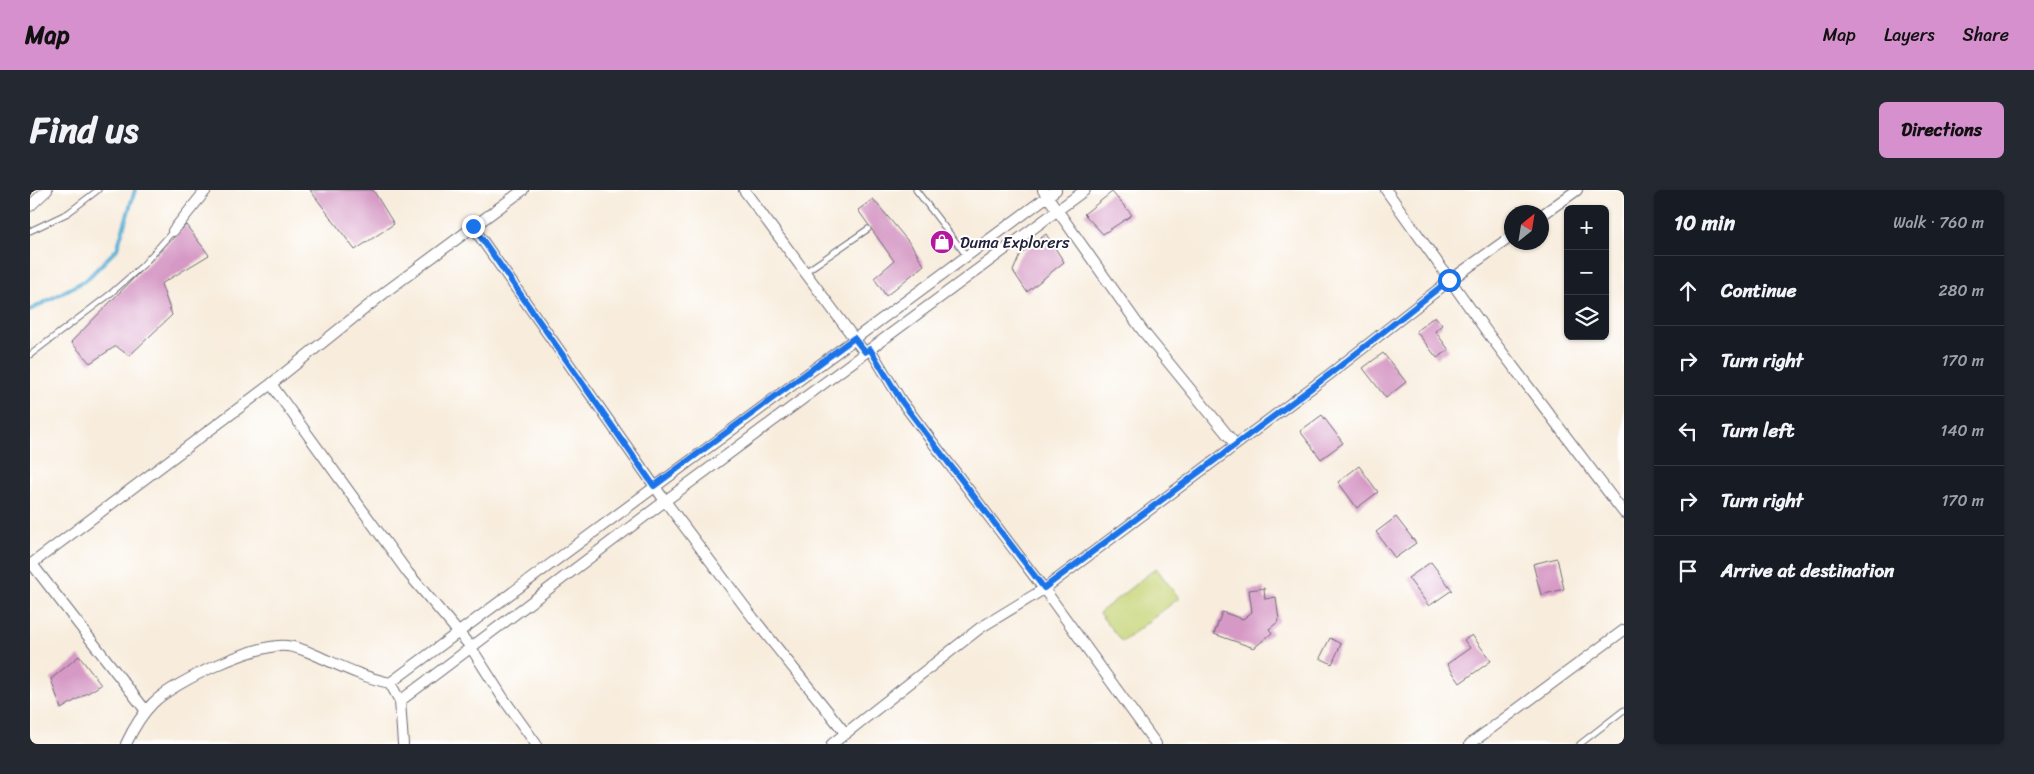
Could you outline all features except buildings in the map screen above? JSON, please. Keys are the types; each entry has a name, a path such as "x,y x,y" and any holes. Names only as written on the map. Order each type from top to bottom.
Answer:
{"street":[{"path":"30,206 47,190"},
{"path":"173,232 206,190"},
{"path":"146,712 31,564 271,384 388,290 523,190"},
{"path":"744,190 1044,588 1156,744"},
{"path":"400,700 470,646 1085,190"},
{"path":"1386,190 1449,280 1624,513"},
{"path":"1549,210 1577,190"},
{"path":"390,683 1049,192 1059,210 1142,330 1235,444"},
{"path":"473,226 665,501 754,619 846,734"},
{"path":"832,744 980,628 1044,588 1449,280 1504,242"},
{"path":"271,384 408,573 470,646 503,698 536,744"},
{"path":"1470,744 1624,630"},
{"path":"126,744 154,702 183,680 253,650 286,645 305,650 365,677 390,683 400,700 404,744"}],"lane":[{"path":"30,231 68,213 98,190"},
{"path":"916,190 966,255"},
{"path":"806,272 868,229"},
{"path":"30,355 109,295 143,265 173,232"},
{"path":"1580,744 1624,710"}],"green space":[{"path":"1156,568 1179,598 1122,642 1099,613"}],"waterway":[{"path":"30,310 86,280 117,249 135,190"}],"place":[{"name":"Duma Explorers","path":"942,242"}],"route":[{"path":"473,226 654,486 854,338 865,352 870,349 902,402 1044,588 1330,374 1449,280"}]}
